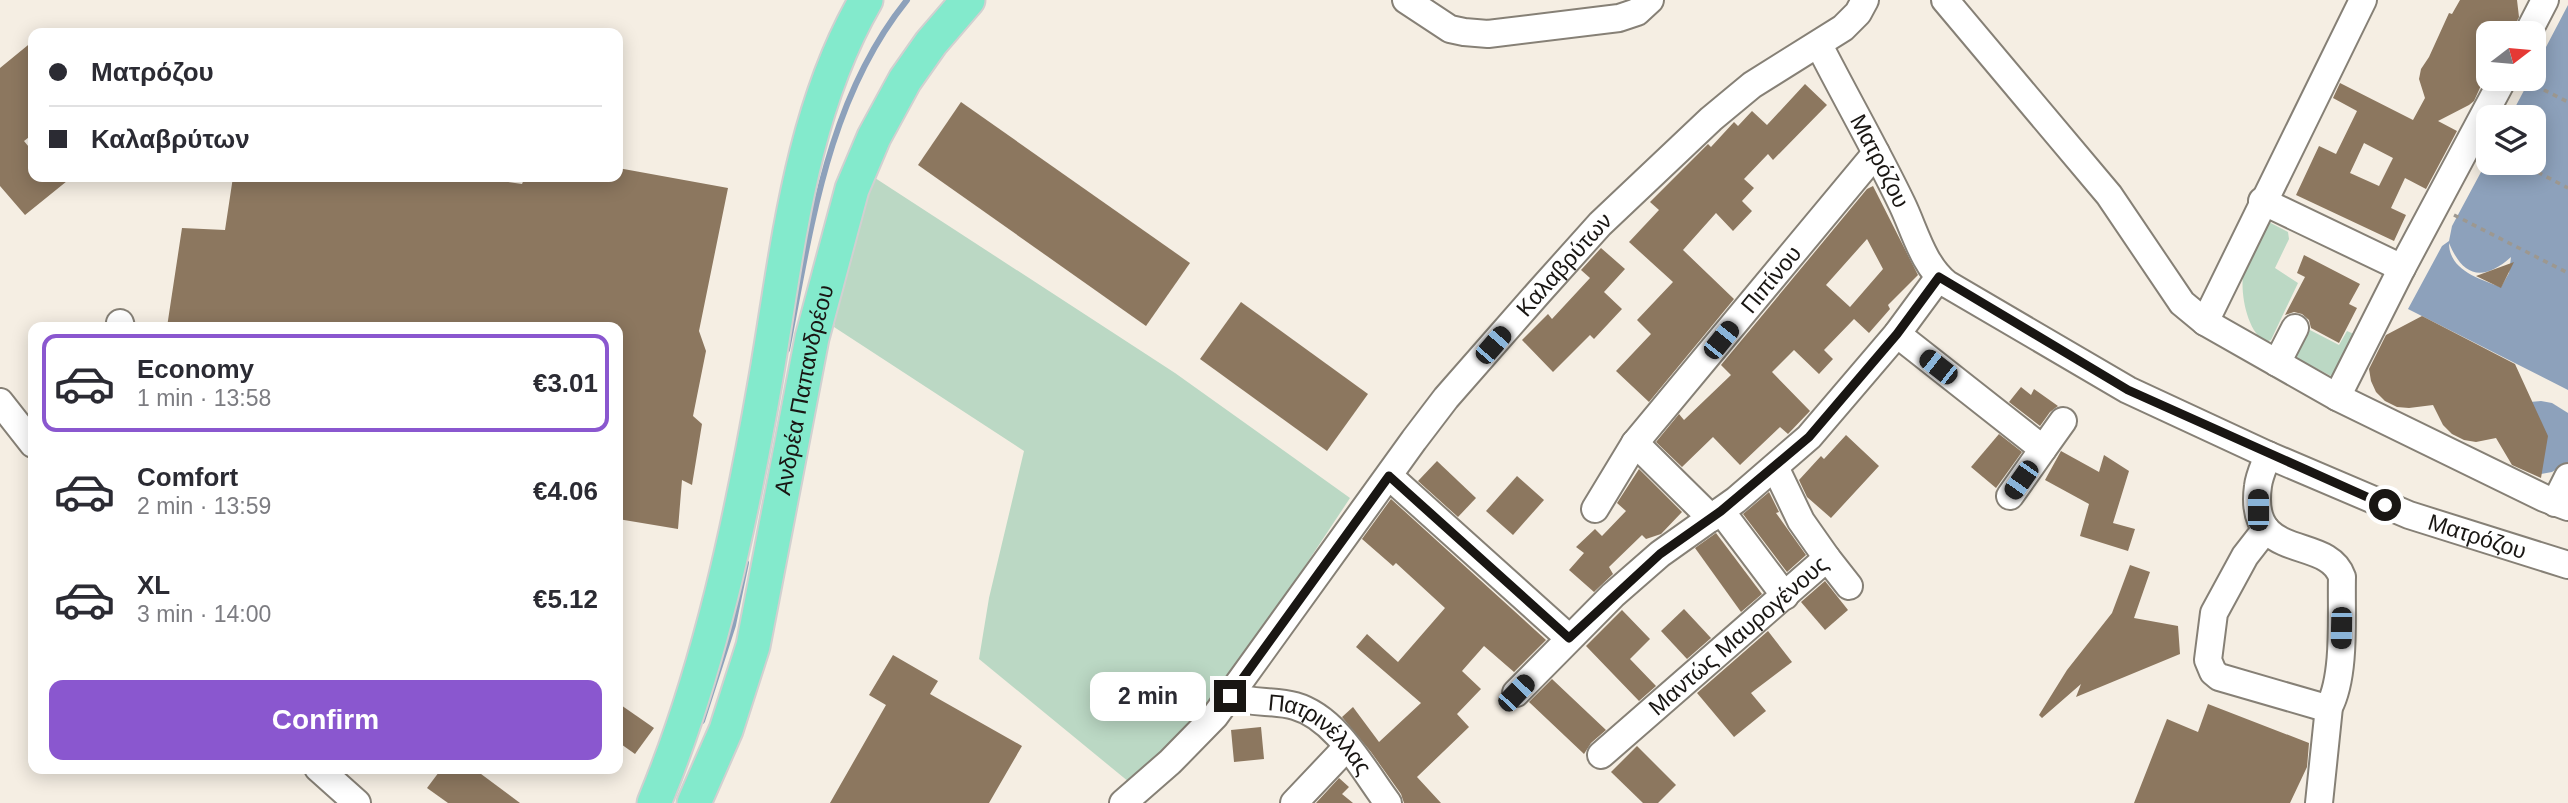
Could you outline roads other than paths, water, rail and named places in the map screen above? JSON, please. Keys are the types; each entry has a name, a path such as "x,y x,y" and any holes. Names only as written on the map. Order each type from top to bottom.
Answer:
{"main road":[{"name":"Ανδρέα Παπανδρέου","path":"654,803 689,709 723,583 760,414 803,170 817,112 848,31 866,0"},
{"name":"Ανδρέα Παπανδρέου","path":"694,803 726,730 753,646 812,338 852,189 874,137 905,80 931,43 968,0"}],"street":[{"path":"1406,0 1450,29 1488,34 1619,18 1637,12 1650,0"},
{"name":"Καλαβρύτων","path":"1122,803 1170,762 1215,716 1446,398 1600,224 1711,119 1752,85 1843,28 1858,13 1865,0"},
{"path":"1945,0 2109,195 2172,291 2205,322 2337,397 2561,505 2568,477"},
{"path":"2205,322 2262,201 2363,0"},
{"path":"2534,21 2545,0"},
{"name":"Ματρόζου","path":"1819,45 1877,153 1926,257 1939,277 2121,387 2409,515 2568,565"},
{"path":"2337,397 2402,268 2509,91"},
{"name":"Πιπίνου","path":"1595,509 1635,443 1877,153"},
{"path":"2262,201 2402,268"},
{"path":"1516,693 1569,638 1660,554 1716,514 1809,437 1897,334 1939,277"},
{"path":"2277,363 2295,328"},
{"path":"1897,334 2043,449"},
{"path":"0,402 28,438"},
{"path":"2010,496 2063,421"},
{"path":"1635,443 1716,514 1785,596"},
{"path":"2268,454 2258,485 2258,510 2266,529 2280,541 2323,555 2339,566 2342,577 2341,654 2334,699 2329,707 2319,803"},
{"name":"Μαντώς Μαυρογένους","path":"1601,755 1827,558 1801,521 1775,467"},
{"path":"1389,476 1569,638"},
{"path":"2266,529 2245,556 2214,613 2208,660 2213,672 2219,677 2329,707"},
{"path":"1827,558 1849,586"},
{"name":"Πατρινέλλας","path":"1230,696 1305,710 1331,728 1388,803"},
{"path":"1294,803 1347,747"},
{"path":"325,774 357,803"}],"water":[{"path":"2568,5 2568,390 2408,309 2442,246 2449,241 2452,226 2479,175 2546,175 2546,105 2516,105 2524,91 2546,91 2546,47","holes":["2449,243 2467,269 2483,273 2511,257 2509,273 2501,287 2475,277 2460,267 2450,252"]},
{"path":"2530,402 2552,403 2568,413 2568,462 2552,472 2541,474"}],"waterway":[{"path":"787,350 814,212 840,122 858,79 880,38 907,0"},
{"path":"702,721 733,625 746,563"}]}
